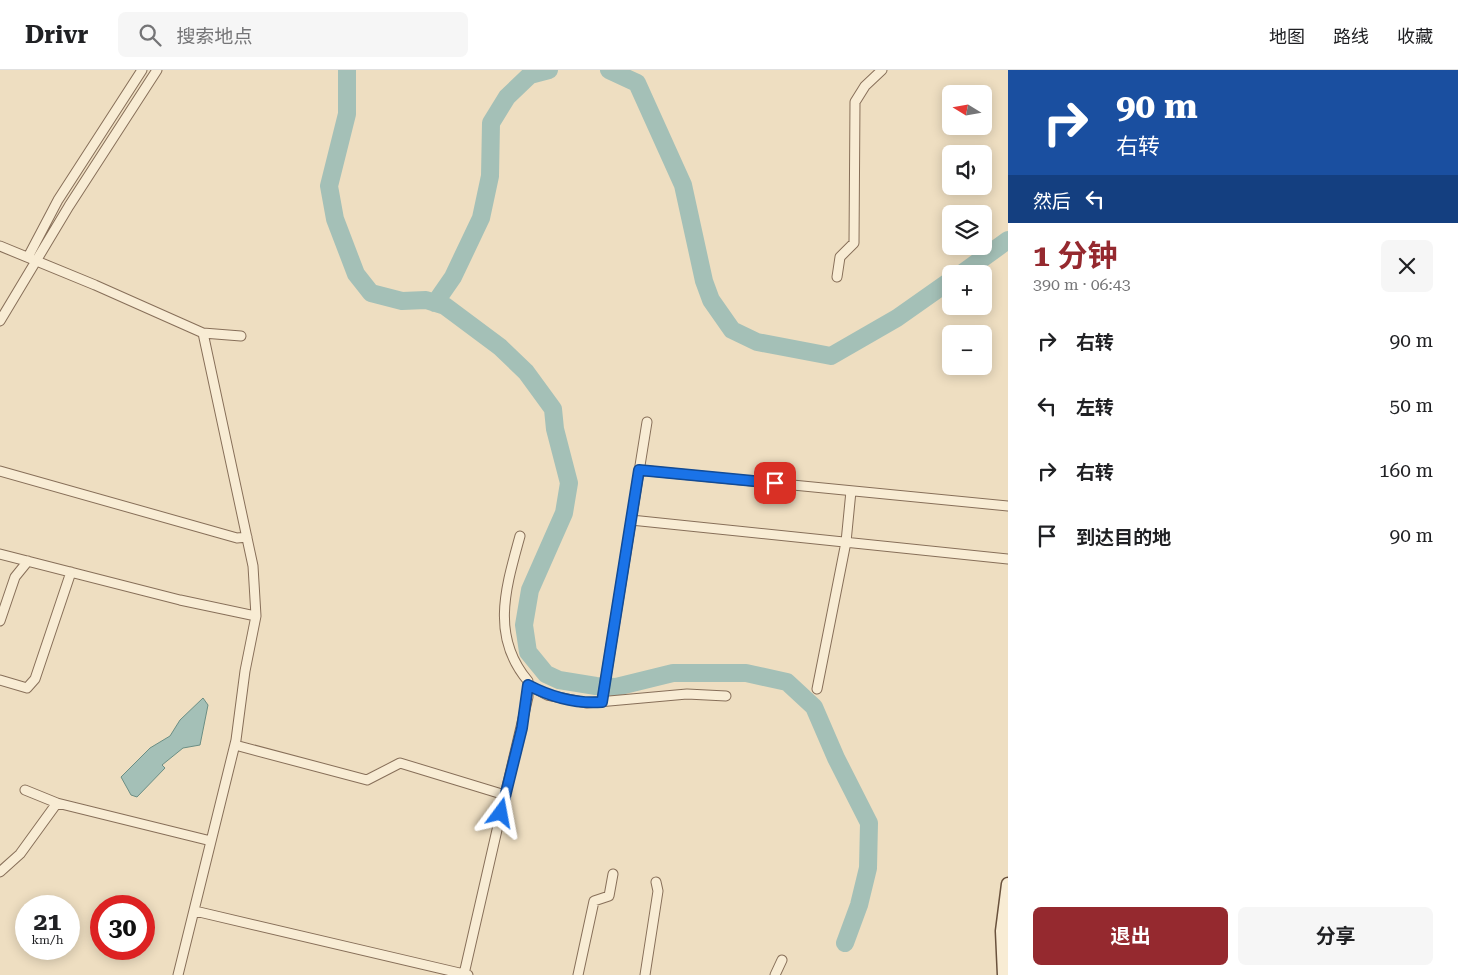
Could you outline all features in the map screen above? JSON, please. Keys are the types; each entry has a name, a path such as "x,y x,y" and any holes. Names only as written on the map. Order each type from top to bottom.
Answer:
{"street":[{"path":"28,257 58,200 142,70"},
{"path":"0,321 69,206 157,70"},
{"path":"837,277 840,257 854,243 855,102 865,86 882,70"},
{"path":"0,246 203,333 241,336"},
{"path":"178,975 235,745 256,616 253,566 203,333"},
{"path":"602,702 647,422"},
{"path":"639,470 1008,506"},
{"path":"0,471 236,538 247,537"},
{"path":"818,689 846,542 851,491"},
{"path":"631,520 1008,559"},
{"path":"195,911 466,974 505,795 522,728 528,685 528,681 517,667 507,644 504,604 520,536"},
{"path":"0,554 180,600 256,616"},
{"path":"0,622 15,576 28,561"},
{"path":"0,680 28,688 36,679 71,572"},
{"path":"528,685 547,695 587,703 687,694 726,696"},
{"path":"235,745 367,780 400,763 505,795"},
{"path":"26,790 57,803 211,842"},
{"path":"0,872 20,854 57,803"},
{"path":"578,975 594,901 608,896 613,874"},
{"path":"645,975 658,891 656,882"},
{"path":"1004,975 1002,931 1008,884"},
{"path":"775,975 782,960"}],"water":[{"path":"203,698 208,705 200,745 183,748 162,765 165,768 137,797 131,795 121,777 150,748 170,736 180,720"}],"waterway":[{"path":"347,70 347,114 329,186 335,219 356,274 371,293 402,301 426,300 445,306 500,347 526,372 553,409 555,429 569,483 564,513 530,590 524,625 528,652 546,674 559,680 596,686 616,687 673,673 746,673 787,682 814,707 836,758 869,823 868,868 859,905 845,943"},
{"path":"435,303 453,277 481,218 490,176 491,123 507,97 530,75 549,70"},
{"path":"609,70 637,83 683,185 704,281 711,300 732,330 757,342 831,356 897,318 942,286"},
{"path":"973,265 1008,240"}],"route":[{"path":"501,813 522,728 528,696 528,685 547,695 587,703 602,702 639,470 775,483"}]}
